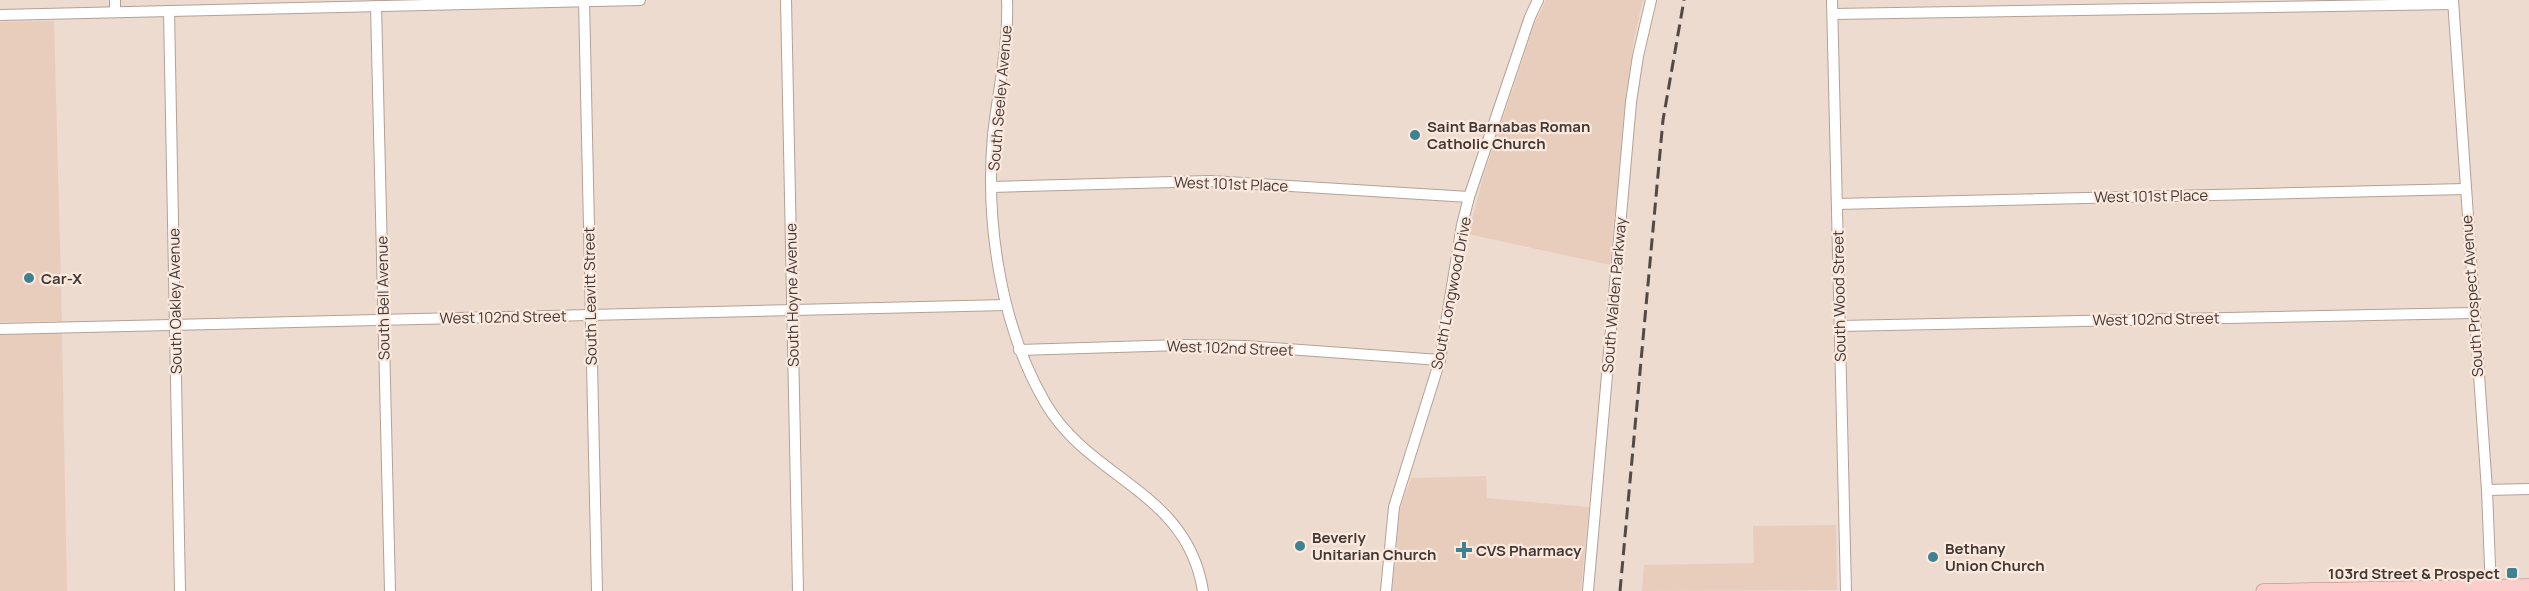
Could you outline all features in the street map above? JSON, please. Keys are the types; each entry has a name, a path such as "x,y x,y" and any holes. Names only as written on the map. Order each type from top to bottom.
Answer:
{"main road":[{"path":"2263,591 2491,589 2529,586"}],"street":[{"path":"115,0 115,12"},
{"path":"0,15 169,11 273,4 376,6 428,2 640,0"},
{"name":"South Hoyne Avenue","path":"786,0 798,591"},
{"name":"South Seeley Avenue","path":"1007,0 1008,31 994,128 992,187 995,229 1006,305 1019,350 1048,407 1071,436 1152,501 1175,524 1191,549 1203,591"},
{"name":"South Longwood Drive","path":"1386,591 1394,507 1440,360 1469,197 1530,17 1538,0"},
{"name":"South Walden Parkway","path":"1588,591 1631,102 1651,0"},
{"name":"South Wood Street","path":"1832,0 1846,591"},
{"name":"South Leavitt Street","path":"584,1 597,591"},
{"path":"1833,14 2453,2"},
{"name":"South Prospect Avenue","path":"2453,2 2487,490 2491,589"},
{"name":"South Bell Avenue","path":"376,6 390,591"},
{"name":"South Oakley Avenue","path":"169,11 180,591"},
{"name":"West 101st Place","path":"992,187 1210,181 1469,197"},
{"name":"West 101st Place","path":"1837,204 2465,189"},
{"name":"West 102nd Street","path":"0,329 1006,305"},
{"name":"West 102nd Street","path":"1840,326 2473,313"},
{"name":"West 102nd Street","path":"1019,350 1182,345 1235,346 1440,360"},
{"path":"2487,490 2529,489"}],"shaded area":[{"path":"1546,0 1643,0 1634,39 1626,95 1610,265 1468,234 1484,174 1535,23"},
{"path":"54,21 62,321 0,322 0,22"},
{"path":"62,333 67,591 0,591 0,335"},
{"path":"1486,476 1487,498 1589,507 1581,591 1392,591 1400,509 1411,478"},
{"path":"1836,525 1837,590 1642,591 1644,565 1754,563 1753,526"}],"railway":[{"path":"1620,591 1663,120 1684,0"}],"place":[{"name":"Saint Barnabas Roman Catholic Church","path":"1415,135"},
{"name":"Car-X","path":"29,278"},
{"name":"Beverly Unitarian Church","path":"1300,546"},
{"name":"CVS Pharmacy","path":"1464,550"},
{"name":"Bethany Union Church","path":"1933,557"},
{"name":"103rd Street & Prospect","path":"2512,573"}]}
